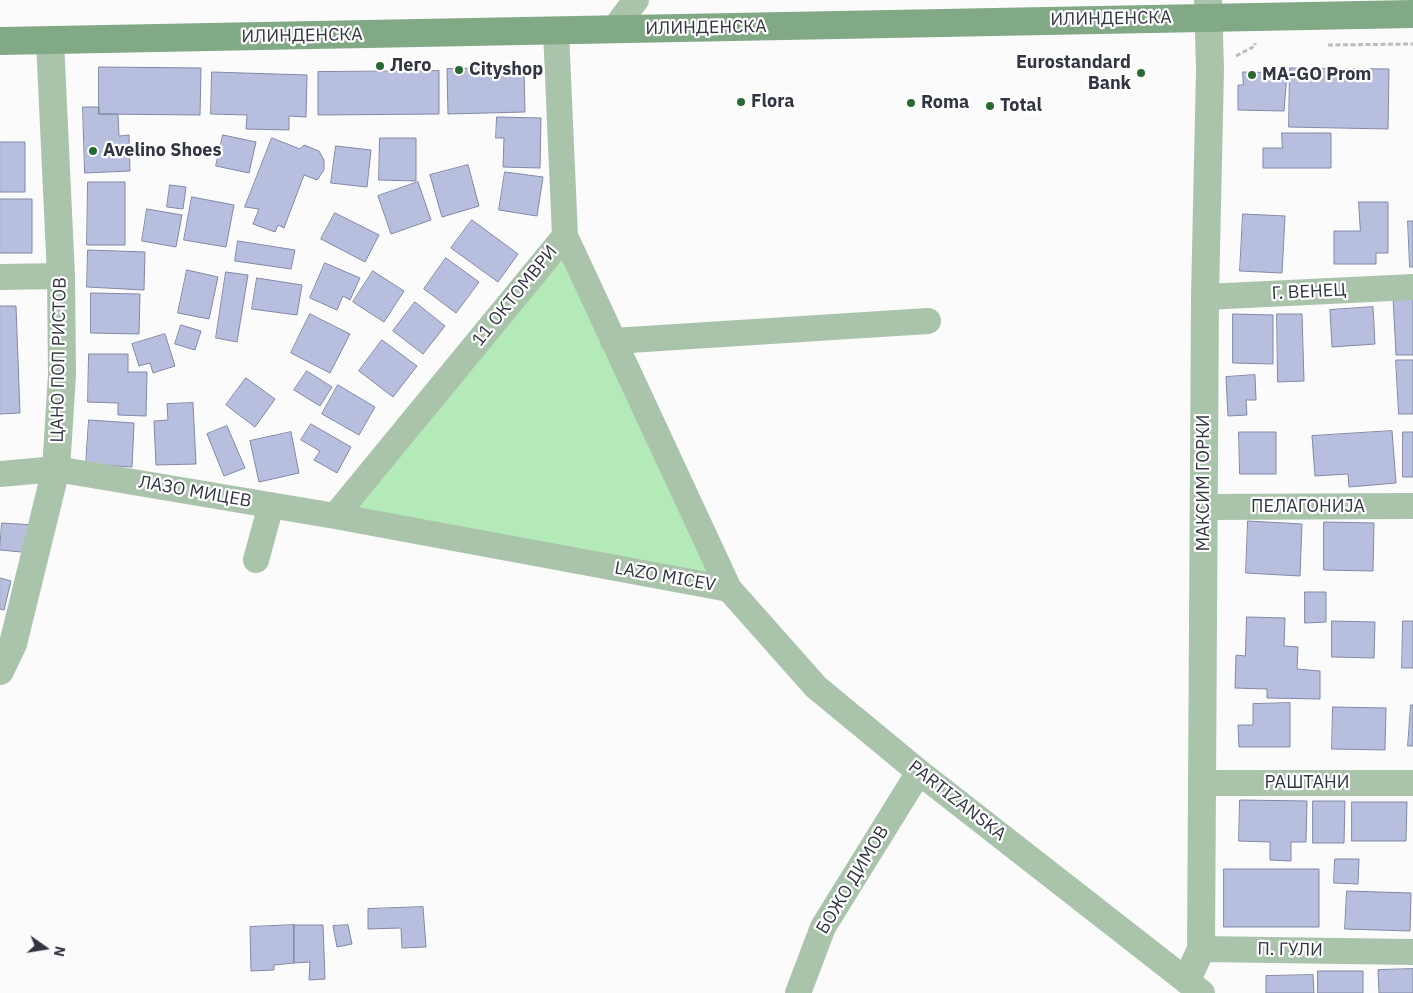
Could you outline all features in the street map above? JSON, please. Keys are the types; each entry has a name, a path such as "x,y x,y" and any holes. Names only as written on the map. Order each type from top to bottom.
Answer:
{"main road":[{"name":"ИЛИНДЕНСКА","path":"0,41 614,29 1208,9 1254,16 1413,14"}],"street":[{"path":"614,29 636,0"},
{"name":"МАКСИМ ГОРКИ","path":"1200,949 1205,296 1210,69 1208,9"},
{"name":"11 ОКТОМВРИ","path":"335,516 565,236 556,30"},
{"name":"ЦАНО ПОП РИСТОВ","path":"0,671 13,644 56,468 62,375 61,276 50,41"},
{"name":"LAZO MICEV","path":"565,236 729,589"},
{"path":"0,277 61,276"},
{"name":"Г. ВЕНЕЦ","path":"1205,296 1413,287"},
{"path":"613,341 928,321"},
{"name":"ЛАЗО МИЦЕВ","path":"0,474 56,468 335,516"},
{"path":"256,560 271,505"},
{"name":"ПЕЛАГОНИЈА","path":"1204,507 1413,506"},
{"name":"LAZO MICEV","path":"335,516 729,589"},
{"name":"PARTIZANSKA","path":"729,589 816,687 919,772 1195,986"},
{"name":"БОЖО ДИМОВ","path":"798,993 822,927 919,772"},
{"name":"РАШТАНИ","path":"1202,783 1413,783"},
{"path":"1195,986 1200,949"},
{"name":"П. ГУЛИ","path":"1200,949 1413,952"}],"path":[{"path":"1254,16 1255,46"},
{"path":"1324,45 1413,44"},
{"path":"1210,69 1228,68 1235,56 1255,46 1265,46"}],"green space":[{"path":"565,236 729,589 335,516"}],"building":[{"path":"99,67 201,68 200,115 99,114"},
{"path":"524,68 525,112 448,114 447,69"},
{"path":"1290,68 1389,69 1388,129 1289,127"},
{"path":"439,71 439,114 318,115 318,72"},
{"path":"212,72 307,75 306,117 289,116 289,130 246,129 247,115 211,114"},
{"path":"1243,72 1287,73 1284,111 1238,110 1238,85 1243,85"},
{"path":"83,107 99,107 99,114 118,114 119,136 129,135 130,171 85,173"},
{"path":"497,117 541,118 540,168 503,167 504,138 496,138"},
{"path":"1282,133 1331,133 1331,168 1263,168 1263,148 1282,148"},
{"path":"223,135 256,142 249,173 216,166"},
{"path":"272,138 300,149 304,145 319,151 324,160 324,170 317,180 304,175 284,228 278,225 275,232 253,224 259,209 245,207"},
{"path":"380,138 416,138 416,181 379,180"},
{"path":"0,142 25,142 25,192 0,192"},
{"path":"336,146 371,150 367,187 331,183"},
{"path":"468,165 479,206 442,217 430,175"},
{"path":"505,172 543,177 537,216 499,210"},
{"path":"88,182 125,182 125,245 87,245"},
{"path":"418,182 431,220 391,234 378,196"},
{"path":"170,185 186,187 183,209 167,207"},
{"path":"192,197 234,205 226,247 184,240"},
{"path":"0,199 32,199 32,253 0,253"},
{"path":"1359,202 1388,202 1388,253 1376,253 1376,264 1334,264 1334,231 1360,231"},
{"path":"147,209 182,215 176,247 142,241"},
{"path":"335,213 379,235 365,262 321,239"},
{"path":"1243,214 1285,216 1282,273 1240,271"},
{"path":"472,220 518,254 498,282 451,248"},
{"path":"1408,221 1413,221 1413,267 1410,267"},
{"path":"238,241 295,250 291,269 235,261"},
{"path":"88,250 145,252 144,290 87,287"},
{"path":"446,258 479,282 456,313 424,289"},
{"path":"325,263 360,278 350,300 343,296 337,310 310,298"},
{"path":"187,270 218,277 209,319 178,313"},
{"path":"373,271 404,291 384,322 353,302"},
{"path":"226,272 248,275 237,342 216,338"},
{"path":"257,278 302,285 297,315 252,309"},
{"path":"91,293 140,294 139,334 91,333"},
{"path":"1413,295 1413,355 1396,355 1393,296"},
{"path":"415,302 445,326 423,354 393,331"},
{"path":"0,306 16,306 20,413 0,414"},
{"path":"1373,307 1375,344 1332,347 1330,310"},
{"path":"310,314 350,334 330,373 291,353"},
{"path":"1233,314 1273,315 1273,364 1233,363"},
{"path":"1277,314 1302,314 1304,381 1278,382"},
{"path":"181,325 201,331 195,350 175,344"},
{"path":"165,334 175,366 153,373 150,363 139,366 132,344"},
{"path":"382,340 417,366 393,397 359,371"},
{"path":"89,354 128,354 128,372 147,372 146,416 118,415 118,403 88,402"},
{"path":"1396,360 1413,360 1413,414 1399,414"},
{"path":"307,371 332,387 320,406 294,390"},
{"path":"1255,375 1256,400 1246,400 1247,415 1228,416 1226,377"},
{"path":"246,378 275,399 255,427 226,405"},
{"path":"338,385 375,407 359,435 322,414"},
{"path":"193,403 196,464 156,465 154,421 168,420 167,404"},
{"path":"89,420 134,423 132,467 86,464"},
{"path":"311,424 351,447 337,473 314,460 320,451 301,440"},
{"path":"227,426 245,468 224,476 207,434"},
{"path":"1392,431 1396,483 1349,487 1348,474 1315,476 1312,436"},
{"path":"291,432 299,473 259,482 250,441"},
{"path":"1239,432 1276,432 1276,474 1240,474"},
{"path":"1403,432 1413,432 1413,477 1403,477"},
{"path":"1248,521 1302,524 1300,576 1246,573"},
{"path":"1324,522 1374,523 1373,571 1324,570"},
{"path":"2,523 35,525 32,553 0,550"},
{"path":"0,578 11,581 4,610 0,609"},
{"path":"1305,592 1326,592 1326,622 1305,623"},
{"path":"1247,617 1285,618 1284,646 1298,647 1297,669 1320,671 1320,699 1267,698 1267,689 1235,688 1236,655 1245,656"},
{"path":"1332,621 1375,622 1374,658 1332,657"},
{"path":"1403,621 1413,621 1413,668 1402,668"},
{"path":"1290,703 1290,747 1239,747 1238,725 1253,725 1253,704"},
{"path":"1411,705 1413,705 1413,746 1408,746"},
{"path":"1333,707 1386,708 1385,750 1332,749"},
{"path":"1240,800 1307,801 1306,842 1291,842 1291,861 1270,860 1270,842 1239,841"},
{"path":"1313,801 1345,801 1344,843 1313,843"},
{"path":"1352,802 1407,802 1406,841 1352,841"},
{"path":"1335,859 1359,859 1358,884 1334,883"},
{"path":"1224,869 1319,869 1319,927 1224,927"},
{"path":"1347,891 1411,893 1410,931 1345,929"},
{"path":"423,907 426,947 402,948 401,928 368,929 368,909"},
{"path":"294,925 323,925 325,979 309,980 310,962 294,963"},
{"path":"294,925 294,963 274,965 274,970 251,971 250,927"},
{"path":"348,925 352,944 337,947 333,926"},
{"path":"1413,969 1413,993 1379,993 1378,970"},
{"path":"1318,971 1363,971 1363,993 1318,993"},
{"path":"1313,975 1314,993 1266,993 1266,976"}],"place":[{"name":"Лего","path":"380,66"},
{"name":"Cityshop","path":"459,70"},
{"name":"Eurostandard Bank","path":"1141,73"},
{"name":"MA-GO Prom","path":"1252,75"},
{"name":"Flora","path":"741,102"},
{"name":"Roma","path":"911,103"},
{"name":"Total","path":"990,106"},
{"name":"Avelino Shoes","path":"93,151"}]}
